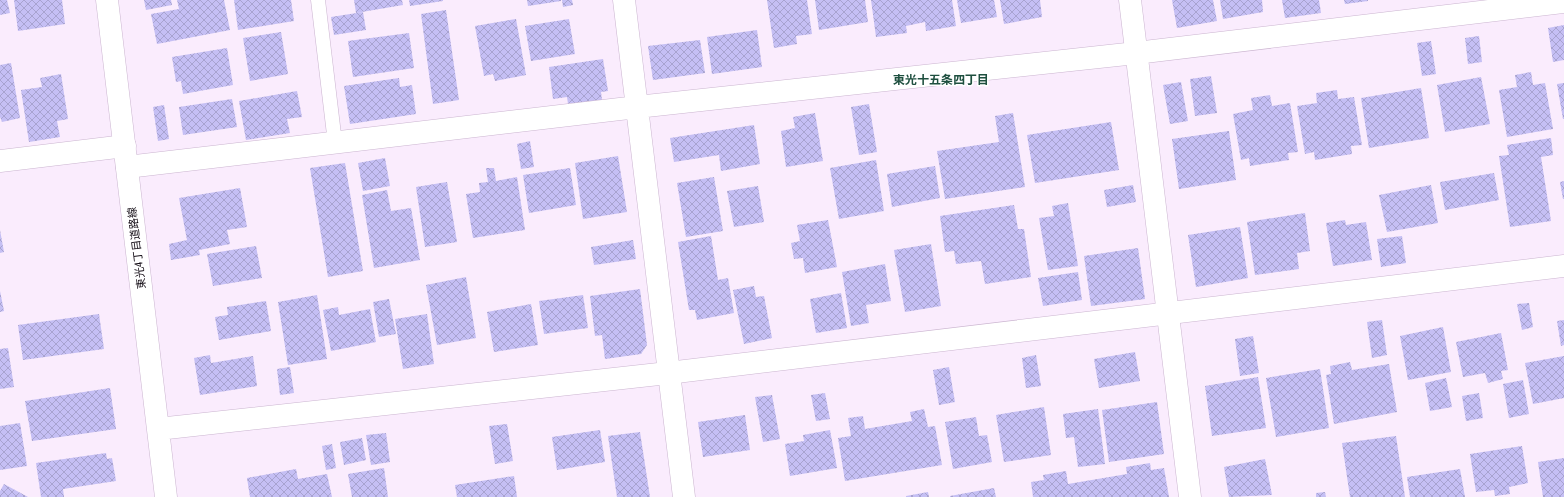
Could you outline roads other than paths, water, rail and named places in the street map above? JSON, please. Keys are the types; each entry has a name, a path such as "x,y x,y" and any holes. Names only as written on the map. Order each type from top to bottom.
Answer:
{"street":[{"name":"東光4丁目道路線","path":"107,0 166,497"},
{"path":"624,0 684,497"},
{"path":"1130,0 1169,312 1190,497"},
{"path":"127,168 637,107 1136,53 1564,2"},
{"path":"0,161 125,146"},
{"path":"158,430 668,374 1169,312 1564,266"}],"lane":[{"path":"318,0 335,143"}],"district":[{"name":"東光十五条四丁目","path":"941,80"}]}
